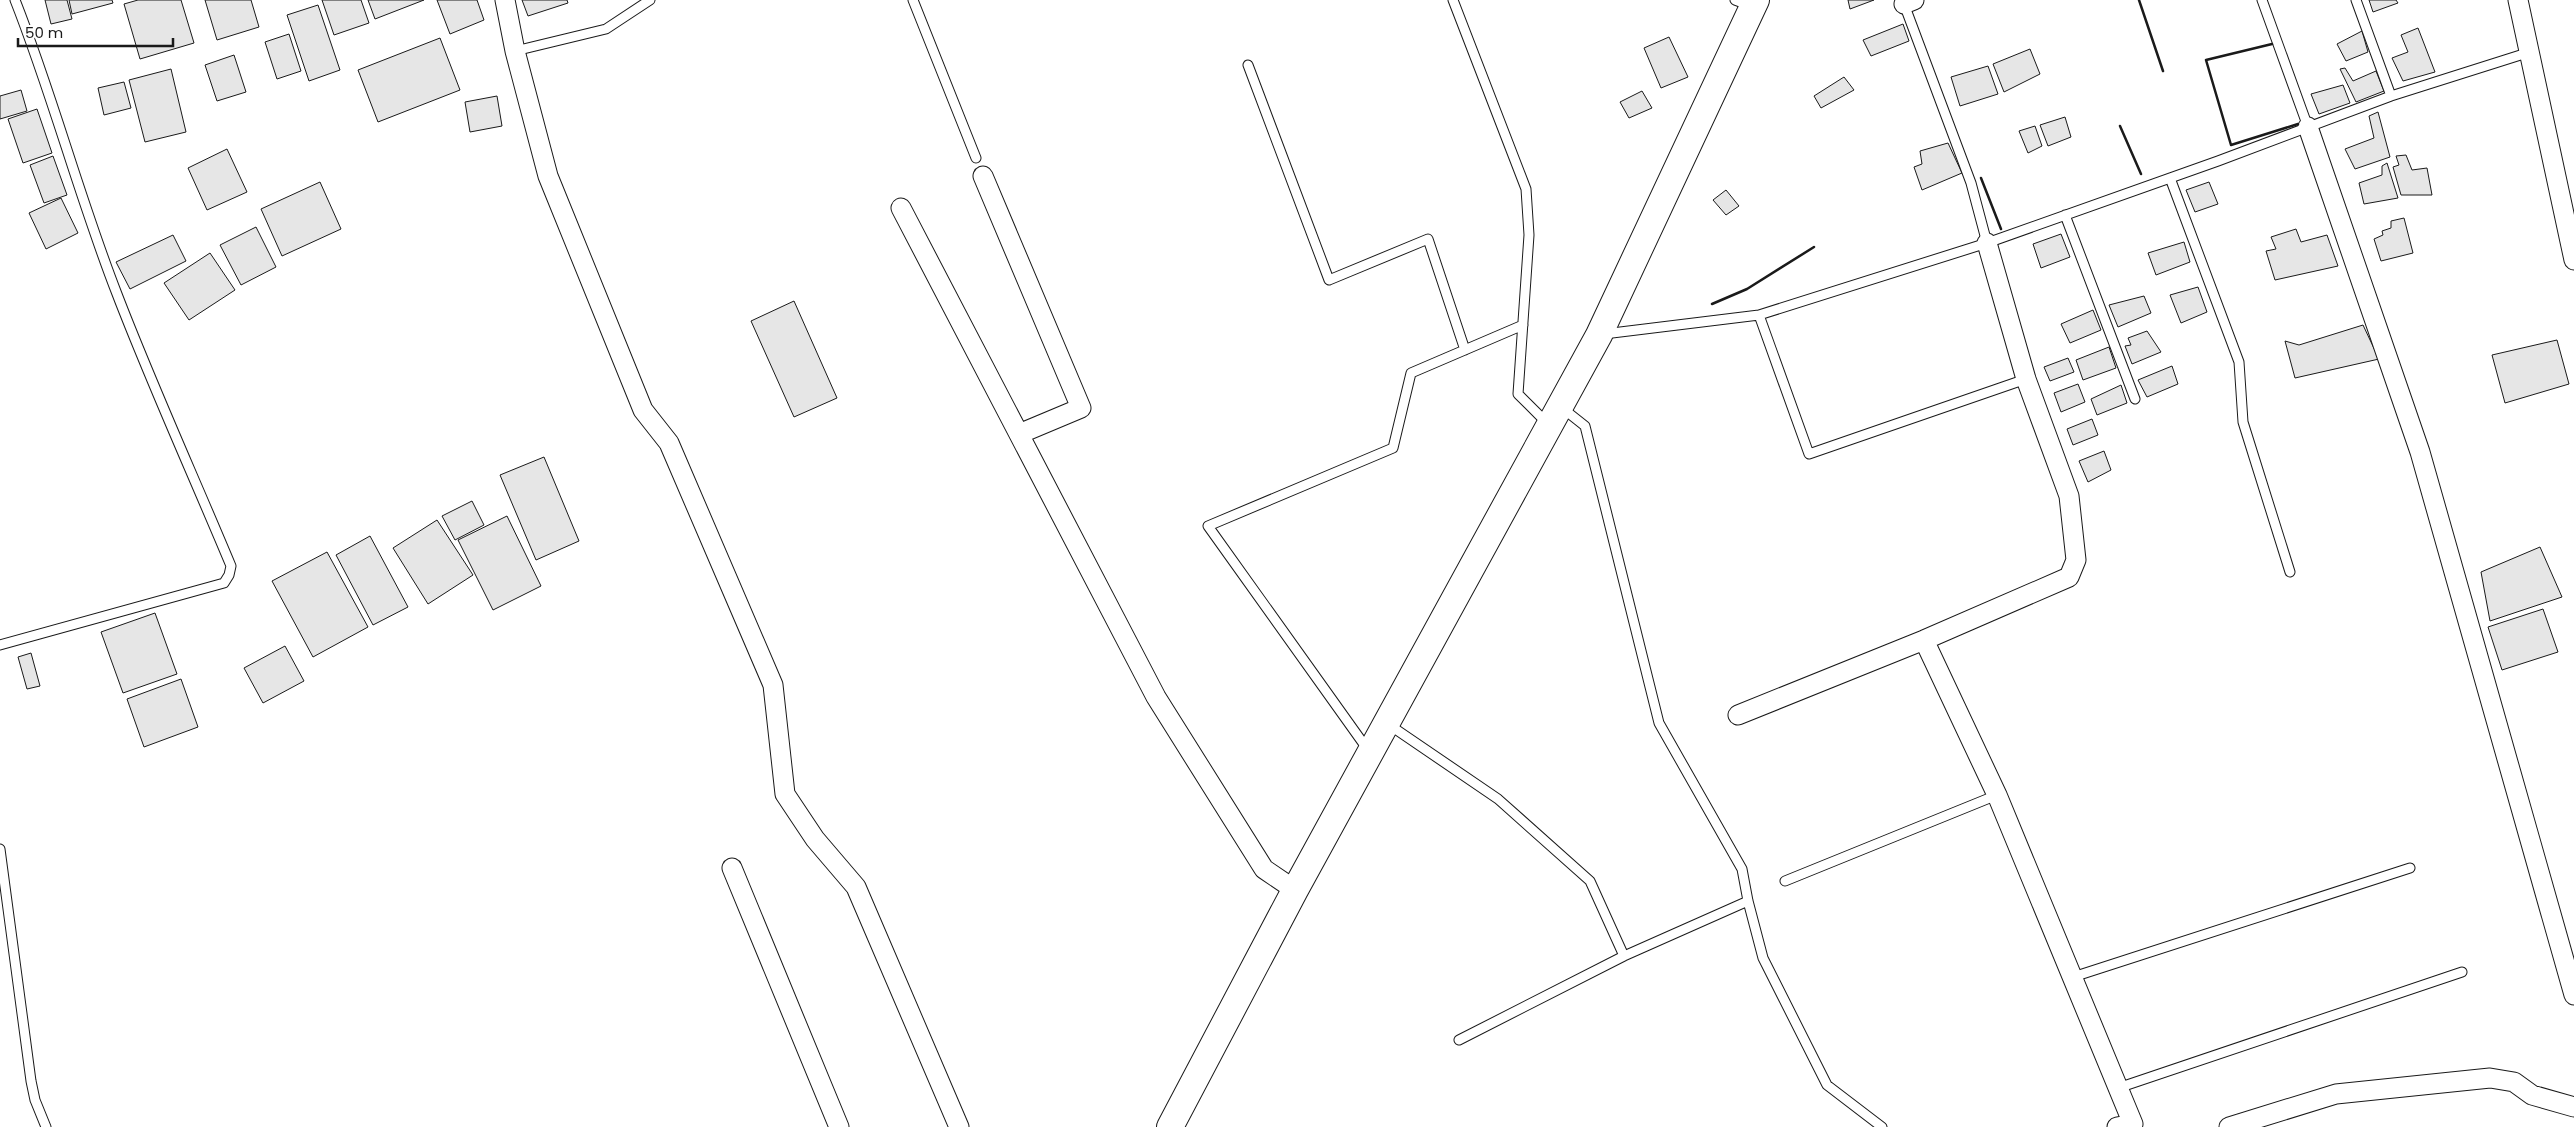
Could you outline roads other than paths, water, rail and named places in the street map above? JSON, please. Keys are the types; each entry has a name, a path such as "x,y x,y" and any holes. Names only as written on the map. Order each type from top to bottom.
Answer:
{"main road":[{"path":"1177,1121 1295,890 1599,335 1748,2"}],"street":[{"path":"505,0 515,51 548,176 643,410 669,443 773,685 785,794 815,839 856,886 959,1127"},
{"path":"2518,0 2568,207 2574,260"},
{"path":"2308,128 2420,452 2574,995"},
{"path":"983,176 1081,408 1019,434"},
{"path":"901,208 1156,697 1264,869 1295,890"},
{"path":"1738,715 1924,640 2070,577 2076,560 2069,496 2026,379 1987,243"},
{"path":"1924,640 1997,795 2133,1124 2117,1127"},
{"path":"732,868 839,1127"},
{"path":"2229,1127 2336,1094 2490,1078 2514,1082 2532,1095 2574,1107"}],"lane":[{"path":"0,645 224,583 230,576 231,566 117,295 78,188 29,35 15,0"},
{"path":"515,51 606,29 650,0"},
{"path":"913,0 976,158"},
{"path":"1453,0 1526,189 1529,236 1518,394 1555,416 1586,426 1659,723 1742,869 1748,901 1763,958 1827,1085 1882,1127"},
{"path":"2262,0 2308,128"},
{"path":"2356,0 2391,96"},
{"path":"1909,2 1971,182 1987,243"},
{"path":"1599,335 1759,315 1987,243 2308,128 2391,96 2530,52"},
{"path":"1248,64 1329,280 1428,239 1465,350"},
{"path":"2170,178 2239,362 2243,422 2290,572"},
{"path":"2065,215 2135,399"},
{"path":"1759,315 1809,454 2026,379"},
{"path":"1370,752 1208,526 1393,448 1412,373 1523,325"},
{"path":"1386,723 1498,799 1590,881 1624,956"},
{"path":"1784,881 1997,795"},
{"path":"0,849 31,1081 35,1100 46,1127"},
{"path":"2072,977 2410,868"},
{"path":"1459,1040 1624,956 1748,901"},
{"path":"2118,1088 2462,972"}]}
